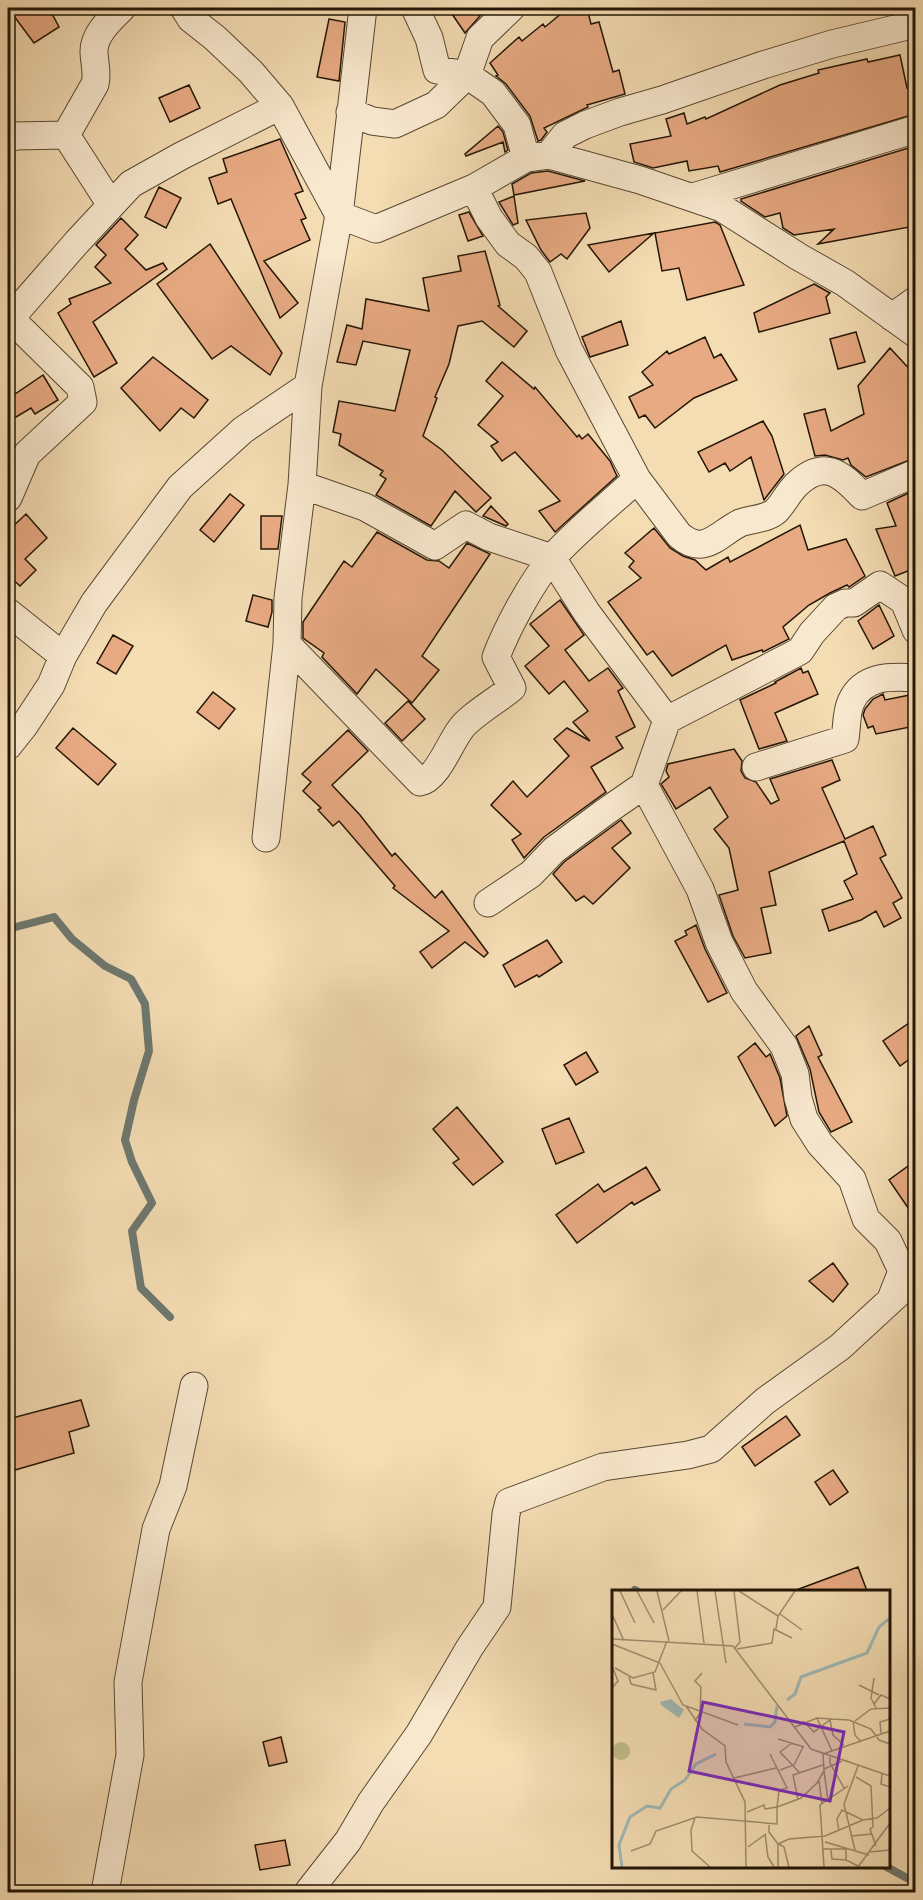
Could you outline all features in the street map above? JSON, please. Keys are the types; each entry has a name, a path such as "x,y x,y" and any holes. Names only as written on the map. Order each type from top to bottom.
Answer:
{"street":[{"path":"184,8 191,19 216,38 251,72 280,106 339,214 376,229 474,188 537,157 566,135 620,112 832,44 915,24"},
{"path":"266,838 287,644 288,598 302,485 308,386 339,214 363,8"},
{"path":"415,8 429,39 437,70 467,75 493,93 537,157 640,180 722,208 845,283 915,334"},
{"path":"350,112 372,121 395,124 436,105 467,75 480,38 511,8"},
{"path":"911,8 915,11"},
{"path":"66,135 95,84 97,76 94,48 98,34 111,10"},
{"path":"8,498 27,454 82,402 80,387 9,319 131,184 280,106"},
{"path":"693,197 915,129"},
{"path":"66,135 111,205"},
{"path":"8,139 15,136 66,135"},
{"path":"474,188 489,219 508,244 526,257 538,272 569,350 637,479 679,535 687,542 709,543 741,523 774,513 796,485 818,472 831,470 836,472 862,496 915,473"},
{"path":"891,317 915,300"},
{"path":"8,746 51,685 63,656 94,603 180,487 243,430 308,386"},
{"path":"287,644 420,782 424,781 430,777 444,758 461,727 512,688 496,657 533,585 552,558 637,479"},
{"path":"302,485 364,507 435,546 466,525 489,537 552,558 587,613 667,720"},
{"path":"488,903 531,874 554,850 644,785 667,720 800,651 812,633 836,607 845,603 854,603 880,585 904,601 915,630"},
{"path":"8,612 63,656"},
{"path":"756,767 845,739 850,702 862,685 887,676 915,678"},
{"path":"644,785 700,889 719,942 744,991 784,1046 795,1074 798,1098 808,1125 820,1144 852,1179 866,1219 888,1241 902,1271 890,1300"},
{"path":"308,1893 348,1841 371,1802 419,1734 470,1647 497,1607 509,1502 603,1467 688,1455 711,1449 765,1401 840,1347 915,1277"},
{"path":"105,1893 130,1755 128,1682 156,1529 173,1486 194,1386"}],"building":[{"path":"8,8 49,8 59,27 34,43"},
{"path":"455,8 476,8 480,16 465,33 452,14 456,12"},
{"path":"568,8 587,8 591,24 599,22 613,72 619,70 625,94 587,105 588,107 544,128 547,132 538,141 530,116 506,84 496,76 498,75 490,63 519,37 522,41 543,24 545,27"},
{"path":"329,19 345,22 339,81 317,77"},
{"path":"900,55 907,88 915,85 915,114 720,172 718,166 689,171 687,161 653,168 634,162 630,144 671,136 666,119 684,113 687,124 705,117 706,119 780,85 819,73 818,70 867,59 868,62"},
{"path":"189,85 200,108 170,122 159,98"},
{"path":"498,126 503,132 508,150 505,152 503,142 466,156 465,154"},
{"path":"280,139 303,191 295,194 306,218 301,220 310,240 264,261 298,303 280,318 231,199 218,204 209,178 227,172 223,159"},
{"path":"915,146 915,226 818,244 834,229 794,235 783,228 780,213 765,217 741,201 741,199"},
{"path":"548,171 585,181 514,195 512,184 531,173"},
{"path":"159,187 181,198 166,228 145,217"},
{"path":"514,196 518,223 513,225 499,202"},
{"path":"469,212 483,236 468,241 459,215"},
{"path":"586,213 590,228 567,259 561,254 550,262 541,250 526,220"},
{"path":"121,218 138,235 125,249 146,270 163,263 167,269 93,322 117,363 94,377 58,313 71,304 69,299 111,283 95,267 106,255 96,245"},
{"path":"715,222 720,225 744,285 687,300 679,268 662,271 655,233"},
{"path":"654,233 609,272 588,245"},
{"path":"210,244 282,353 270,375 231,346 212,359 157,284"},
{"path":"485,251 500,305 498,306 527,331 514,347 482,321 458,326 449,364 435,397 437,398 423,436 442,450 491,498 476,512 455,491 431,526 376,495 386,479 380,475 383,471 339,445 341,434 333,432 339,401 395,411 410,350 363,341 356,365 337,362 347,325 362,329 366,299 429,311 423,278 461,271 458,256"},
{"path":"814,284 830,293 826,297 830,313 759,332 754,313"},
{"path":"621,321 628,345 590,357 582,337"},
{"path":"856,332 865,362 838,369 830,339"},
{"path":"705,337 714,358 721,354 737,380 694,398 655,428 645,415 639,418 629,397 653,385 642,372 667,351 669,354"},
{"path":"890,348 915,375 915,458 866,477 851,465 848,458 843,460 825,455 815,456 804,414 825,409 831,431 864,414 858,386"},
{"path":"153,357 208,400 194,418 181,408 160,431 121,388"},
{"path":"502,362 534,389 535,387 577,437 579,435 582,439 588,434 610,461 617,476 555,532 539,511 560,501 515,452 502,461 491,446 498,442 478,425 503,396 486,381"},
{"path":"43,375 58,400 35,414 31,408 16,417 8,409 8,399"},
{"path":"763,421 772,436 784,474 764,500 751,457 730,471 725,463 709,472 698,452"},
{"path":"915,490 915,573 913,569 895,576 876,529 896,526 887,503"},
{"path":"230,494 244,505 214,542 200,530"},
{"path":"491,506 508,524 506,526 483,516"},
{"path":"26,514 47,538 25,559 36,570 20,586 8,575 8,531"},
{"path":"261,516 282,516 278,549 261,549"},
{"path":"800,525 808,550 846,539 865,576 849,587 847,585 809,605 783,627 789,639 763,652 762,650 732,660 726,645 672,676 653,651 647,655 608,602 641,578 629,567 634,561 625,553 654,528 670,548 695,560 706,570 728,557 730,562"},
{"path":"377,532 427,560 439,561 449,568 467,543 490,554 422,656 439,670 412,703 376,669 357,694 322,657 324,653 303,638 303,622 344,561 352,567"},
{"path":"253,595 272,600 268,627 246,621"},
{"path":"560,600 584,635 565,650 589,681 608,668 623,688 618,691 635,727 616,737 623,748 591,767 606,792 544,837 524,858 512,840 521,834 491,805 513,781 527,797 569,756 554,739 567,728 590,741 573,722 588,711 564,681 549,694 525,666 549,646 530,624"},
{"path":"879,605 894,636 873,649 858,621"},
{"path":"113,635 133,646 116,674 97,663"},
{"path":"801,668 803,673 808,671 818,694 775,713 787,741 759,749 740,700"},
{"path":"213,692 235,709 219,729 197,712"},
{"path":"883,694 885,700 915,694 915,726 876,734 873,726 868,728 863,715 865,709 873,699"},
{"path":"408,701 425,719 402,741 385,723"},
{"path":"73,728 116,764 98,785 56,748"},
{"path":"348,730 368,751 332,785 360,815 392,856 395,853 435,898 442,891 488,953 484,957 465,942 432,968 420,952 449,931 393,888 395,886 339,821 333,826 318,810 321,808 303,791 311,782 302,774"},
{"path":"734,749 742,761 741,771 745,778 756,782 771,804 779,800 770,779 832,760 840,780 822,788 845,839 873,826 886,855 880,858 902,898 893,903 901,918 884,927 876,911 861,920 829,931 822,910 853,899 844,881 857,874 844,841 769,872 776,905 761,908 771,953 745,958 733,936 719,895 738,890 729,848 714,829 728,817 710,787 676,809 661,784 669,777 666,771 668,764"},
{"path":"621,820 631,833 612,848 630,868 593,904 584,896 576,901 553,874 564,862"},
{"path":"696,925 727,993 708,1002 675,941 687,935 685,931"},
{"path":"547,940 562,962 539,977 537,975 515,987 503,965"},
{"path":"915,1019 915,1055 900,1066 883,1041"},
{"path":"809,1026 822,1055 818,1057 852,1122 831,1132 819,1112 810,1069 796,1036"},
{"path":"755,1043 766,1057 770,1054 780,1078 787,1116 775,1126 738,1057"},
{"path":"586,1052 598,1072 576,1085 564,1065"},
{"path":"457,1107 503,1162 473,1185 453,1163 459,1159 433,1129"},
{"path":"569,1118 584,1152 556,1164 542,1129"},
{"path":"915,1161 915,1218 889,1180"},
{"path":"646,1167 660,1190 634,1205 632,1202 577,1243 556,1215 598,1184 604,1192"},
{"path":"833,1263 848,1284 833,1302 809,1281"},
{"path":"81,1400 89,1426 69,1432 74,1453 15,1470 8,1440 8,1419"},
{"path":"786,1416 800,1435 755,1466 742,1447"},
{"path":"833,1470 848,1492 830,1505 815,1482"},
{"path":"858,1567 867,1590 800,1590"},
{"path":"281,1737 287,1762 269,1766 263,1742"},
{"path":"285,1840 290,1865 260,1870 255,1845"}],"waterway":[{"path":"8,929 54,917 72,939 105,966 131,979 145,1004 149,1051 125,1140 132,1162 152,1203 132,1231 141,1288 170,1317"},
{"path":"887,1867 916,1883"}]}
